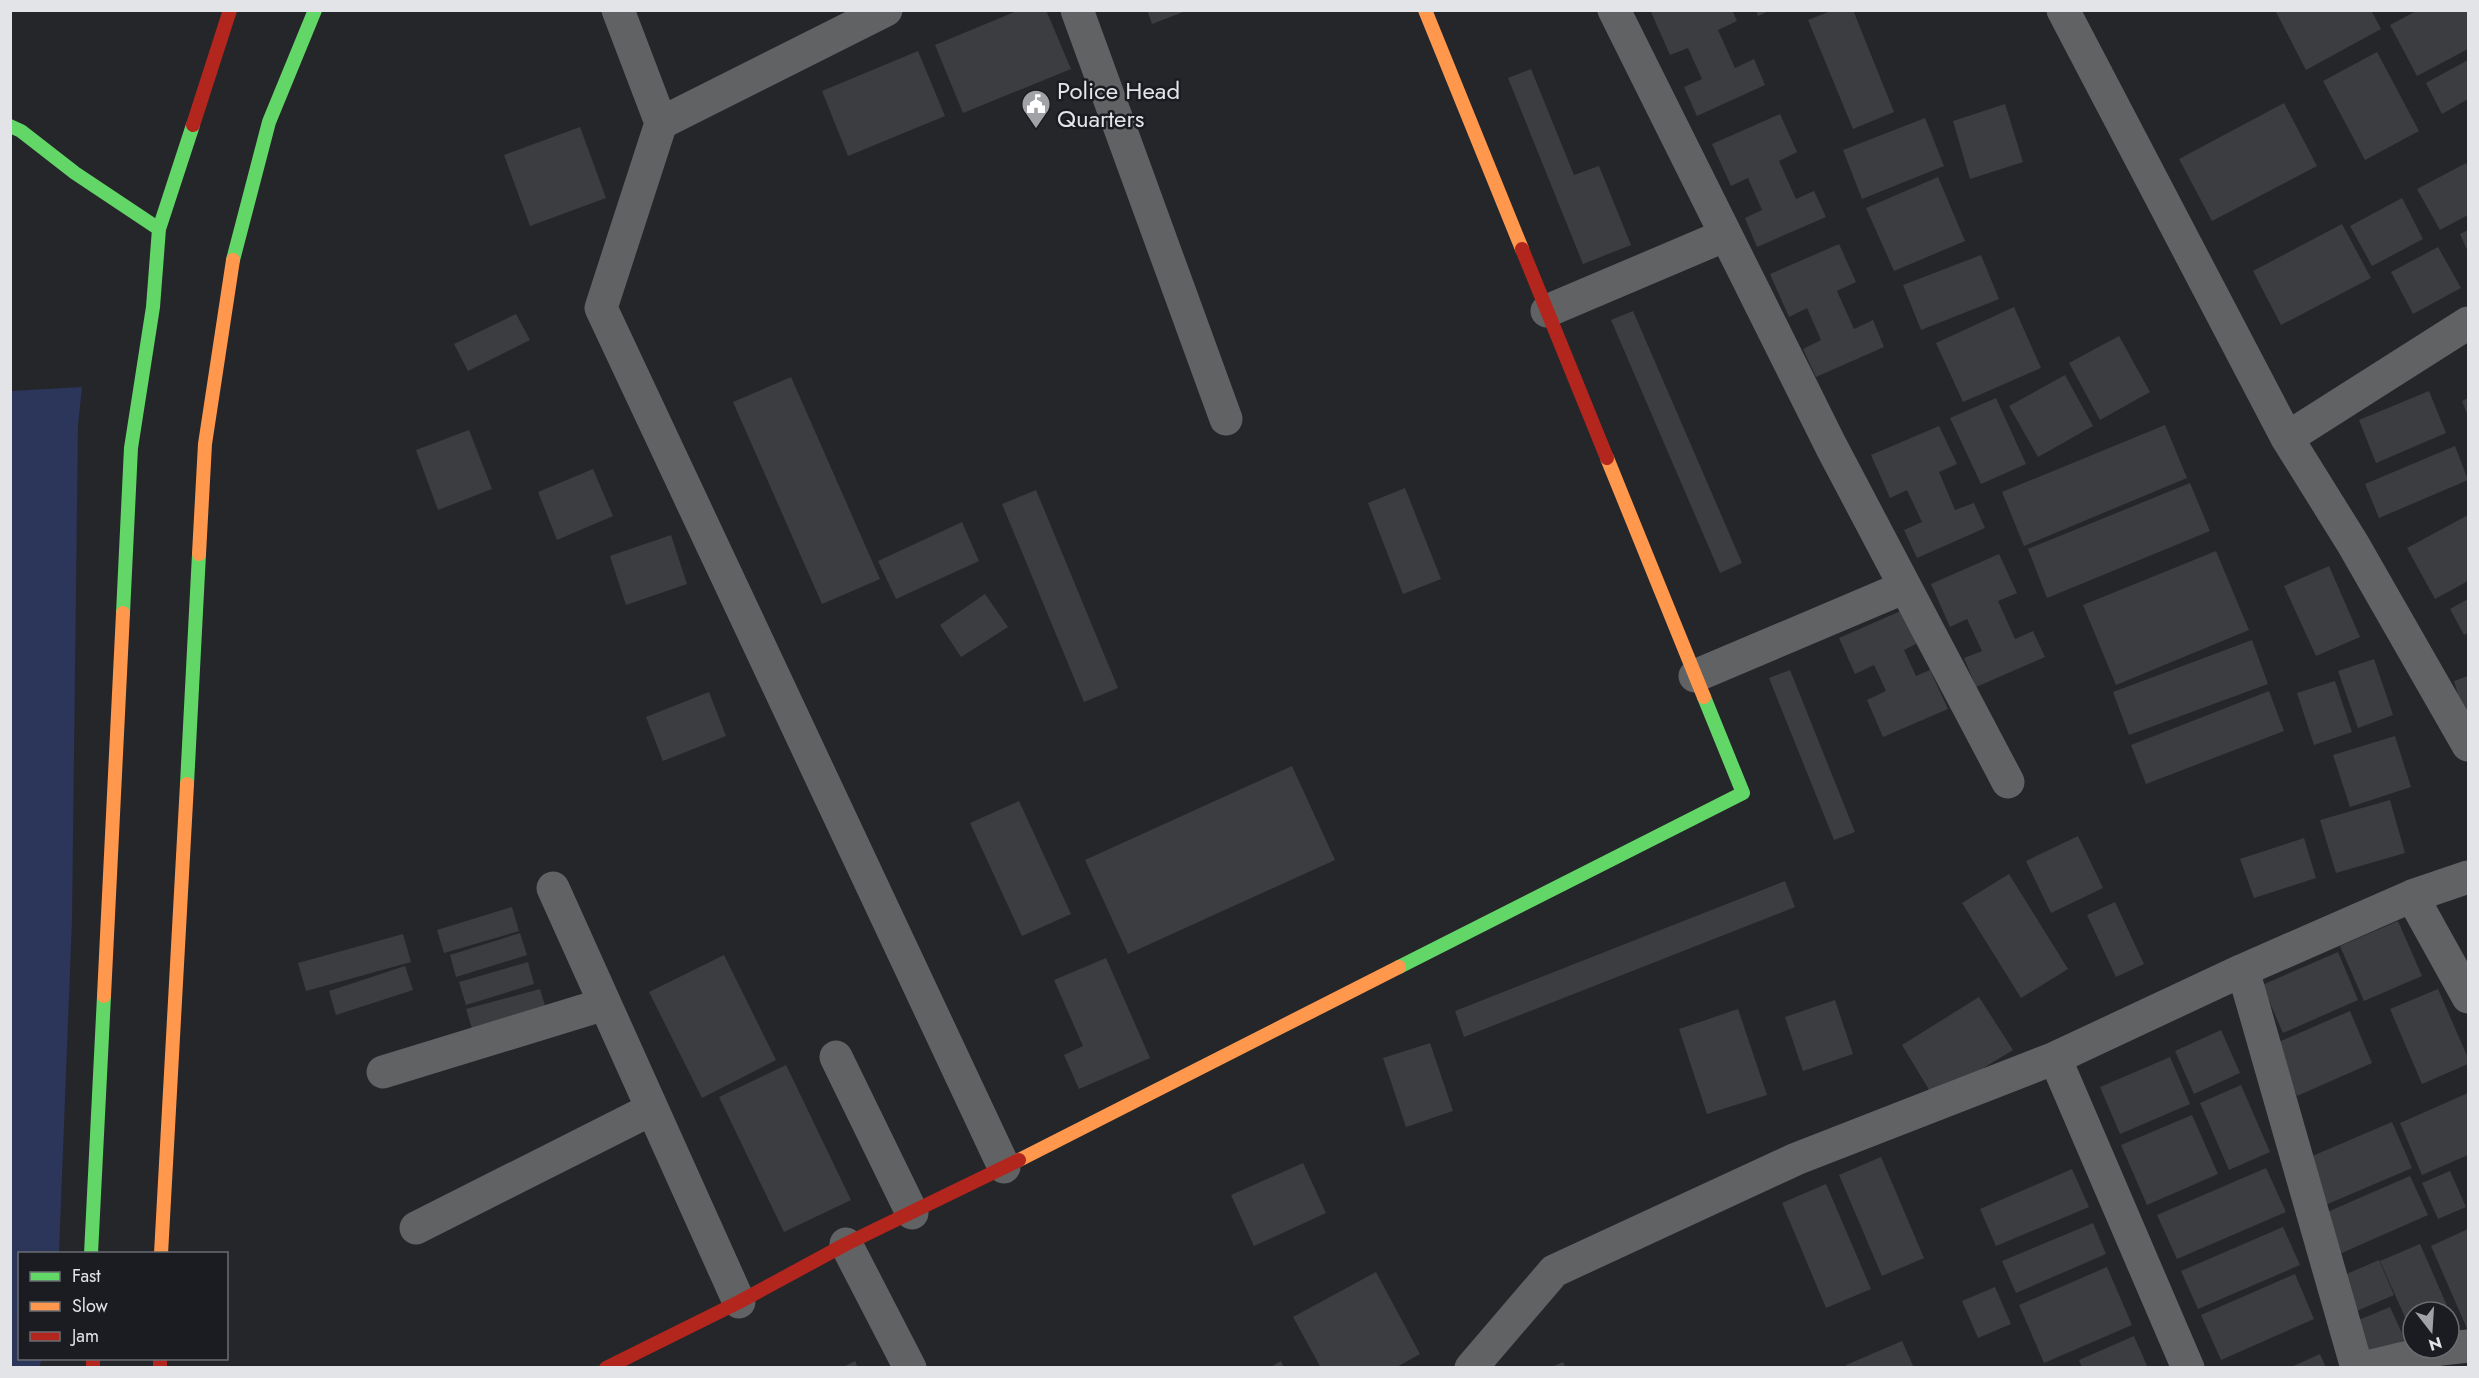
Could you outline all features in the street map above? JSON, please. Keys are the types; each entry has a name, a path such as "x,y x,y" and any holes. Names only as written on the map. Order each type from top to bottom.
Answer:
{"main road":[{"path":"91,1252 131,448 153,307 159,229 230,10"},
{"path":"161,1252 205,444 231,268 269,122 315,10"},
{"path":"606,1368 739,1302 846,1244 1004,1167 1743,793 1425,10"},
{"path":"10,126 21,131 75,173 159,229"}],"street":[{"path":"618,10 661,123 601,308 1004,1167"},
{"path":"661,123 886,10"},
{"path":"1077,10 1226,419"},
{"path":"1614,10 1831,446 2008,782"},
{"path":"2063,10 2287,438 2353,544 2469,745"},
{"path":"1547,311 1726,235"},
{"path":"2287,438 2469,323"},
{"path":"1695,676 1905,587"},
{"path":"1471,1368 1554,1270 1796,1159 2055,1058 2243,970 2412,896 2469,877"},
{"path":"553,888 739,1302"},
{"path":"2412,896 2469,997"},
{"path":"2243,970 2357,1368"},
{"path":"383,1072 605,1004"},
{"path":"836,1057 912,1213"},
{"path":"2055,1058 2188,1368"},
{"path":"416,1228 652,1109"},
{"path":"846,1244 910,1368"},
{"path":"2363,1368 2441,1349 2469,1346"}],"shaded area":[{"path":"82,387 78,425 72,919 59,1252 18,1252 18,1360 42,1360 39,1367 11,1367 11,391"}],"building":[{"path":"1019,10 1046,10 1071,69 963,113 935,45"},
{"path":"1147,10 1186,10 1186,11 1152,24"},
{"path":"1655,10 1732,10 1737,21 1718,30 1735,68 1754,59 1765,85 1697,116 1684,87 1702,79 1688,48 1670,55 1651,12"},
{"path":"1756,10 1771,10 1758,16"},
{"path":"1833,10 1853,10 1894,112 1853,129 1808,20"},
{"path":"2275,10 2371,10 2381,29 2306,70"},
{"path":"2418,10 2468,10 2468,49 2417,76 2390,25"},
{"path":"918,51 945,116 848,156 822,91"},
{"path":"2377,52 2419,131 2365,160 2323,81"},
{"path":"2468,60 2468,99 2442,114 2426,83"},
{"path":"1531,69 1574,175 1599,166 1631,245 1583,264 1508,78"},
{"path":"2284,103 2317,166 2212,221 2179,159"},
{"path":"2005,104 2023,162 1970,179 1953,121"},
{"path":"1780,114 1797,152 1779,161 1796,199 1814,191 1826,217 1757,247 1745,218 1762,210 1748,178 1731,186 1712,144"},
{"path":"1925,118 1944,166 1862,199 1843,150"},
{"path":"580,127 606,198 530,226 504,155"},
{"path":"2466,163 2468,168 2468,215 2440,230 2417,189"},
{"path":"1938,177 1965,241 1894,271 1866,208"},
{"path":"2402,198 2423,239 2372,266 2350,226"},
{"path":"2342,224 2371,278 2281,325 2253,271"},
{"path":"2468,230 2468,252 2460,234"},
{"path":"1839,244 1856,282 1837,291 1854,329 1873,320 1884,347 1816,377 1803,349 1821,340 1807,308 1789,317 1770,274"},
{"path":"2438,247 2461,288 2413,314 2391,272"},
{"path":"1981,255 1999,299 1921,330 1903,285"},
{"path":"2014,307 2041,368 1963,402 1936,343"},
{"path":"1633,311 1742,563 1720,573 1611,320"},
{"path":"516,314 530,340 468,371 454,344"},
{"path":"2119,336 2150,392 2100,420 2069,363"},
{"path":"2065,375 2093,426 2038,457 2009,406"},
{"path":"791,377 880,579 822,604 733,402"},
{"path":"2429,391 2446,433 2376,463 2359,420"},
{"path":"1996,398 2026,464 1981,484 1950,418"},
{"path":"2468,398 2468,416 2462,401"},
{"path":"2165,425 2187,478 2024,546 2002,492"},
{"path":"1939,426 1957,464 1939,472 1955,510 1974,503 1985,528 1917,558 1904,530 1922,522 1907,490 1890,498 1871,455"},
{"path":"469,430 492,489 438,510 416,450"},
{"path":"2455,446 2468,480 2379,518 2365,484"},
{"path":"593,469 613,516 557,540 538,492"},
{"path":"2190,483 2210,531 2047,598 2028,549"},
{"path":"1405,488 1441,579 1403,594 1368,503"},
{"path":"1036,490 1118,688 1084,702 1002,504"},
{"path":"2468,515 2468,581 2435,599 2407,548"},
{"path":"962,522 979,561 896,599 878,561"},
{"path":"671,535 687,584 626,605 610,556"},
{"path":"2216,551 2249,630 2116,685 2083,605"},
{"path":"1999,554 2017,593 1998,601 2015,639 2033,631 2045,657 1976,687 1964,658 1982,651 1967,619 1950,627 1931,584"},
{"path":"2329,566 2360,637 2316,656 2284,586"},
{"path":"985,594 1008,627 961,657 940,625"},
{"path":"2468,599 2468,633 2464,635 2450,609"},
{"path":"1903,610 1918,643 1904,650 1916,676 1930,670 1948,709 1883,737 1867,700 1886,691 1874,665 1855,674 1839,638"},
{"path":"2252,640 2268,684 2129,735 2113,692"},
{"path":"2374,659 2393,715 2358,728 2338,671"},
{"path":"1790,670 1855,832 1834,840 1769,678"},
{"path":"2468,676 2468,710 2463,711 2454,681"},
{"path":"2335,681 2352,732 2314,745 2297,693"},
{"path":"2269,691 2284,731 2146,784 2131,745"},
{"path":"709,692 726,736 663,761 646,717"},
{"path":"2395,736 2411,787 2350,807 2333,755"},
{"path":"1292,766 1335,860 1128,954 1085,860"},
{"path":"2390,800 2405,853 2336,873 2320,820"},
{"path":"1019,801 1071,914 1022,936 970,823"},
{"path":"2078,836 2103,888 2051,913 2026,861"},
{"path":"2304,838 2316,878 2254,898 2240,859"},
{"path":"2009,874 2068,969 2021,998 1962,903"},
{"path":"1785,881 1795,907 1464,1037 1455,1011"},
{"path":"2115,902 2144,964 2116,977 2087,915"},
{"path":"512,907 519,931 444,953 437,930"},
{"path":"2398,921 2422,976 2364,1001 2340,946"},
{"path":"520,933 527,955 456,977 450,955"},
{"path":"403,934 411,962 306,991 298,963"},
{"path":"2338,952 2358,1000 2283,1033 2262,985"},
{"path":"724,955 776,1060 702,1098 649,992"},
{"path":"1106,958 1150,1058 1079,1089 1064,1055 1083,1046 1054,980"},
{"path":"528,962 534,984 466,1005 459,982"},
{"path":"405,966 413,990 336,1015 329,991"},
{"path":"540,989 547,1012 473,1032 466,1009"},
{"path":"2438,989 2468,1058 2468,1064 2422,1084 2390,1009"},
{"path":"1979,997 2013,1050 1934,1098 1902,1045"},
{"path":"1835,1000 1853,1054 1803,1071 1785,1017"},
{"path":"1738,1009 1767,1095 1707,1114 1679,1029"},
{"path":"2350,1011 2372,1063 2297,1096 2274,1044"},
{"path":"2221,1030 2240,1073 2194,1094 2175,1051"},
{"path":"1430,1043 1453,1111 1406,1127 1383,1058"},
{"path":"2170,1057 2190,1104 2120,1134 2100,1087"},
{"path":"786,1065 851,1200 784,1232 719,1097"},
{"path":"2241,1085 2270,1152 2229,1170 2200,1103"},
{"path":"2468,1093 2468,1155 2422,1175 2400,1123"},
{"path":"2192,1115 2218,1174 2147,1205 2121,1145"},
{"path":"2392,1122 2412,1168 2323,1206 2303,1160"},
{"path":"1881,1157 1924,1258 1882,1276 1839,1175"},
{"path":"1303,1163 1326,1213 1254,1246 1231,1195"},
{"path":"2266,1168 2286,1212 2177,1259 2157,1215"},
{"path":"2072,1169 2089,1207 1996,1246 1980,1209"},
{"path":"2450,1171 2466,1207 2438,1219 2422,1183"},
{"path":"2410,1176 2428,1215 2335,1256 2318,1216"},
{"path":"1826,1184 1871,1289 1826,1308 1782,1203"},
{"path":"2093,1223 2106,1254 2016,1293 2002,1261"},
{"path":"2283,1227 2300,1265 2198,1309 2181,1271"},
{"path":"2468,1229 2468,1331 2461,1315 2461,1300 2455,1300 2431,1246"},
{"path":"2420,1244 2444,1300 2401,1300 2401,1308 2380,1261"},
{"path":"2379,1260 2394,1295 2352,1313 2337,1278"},
{"path":"2107,1267 2132,1325 2044,1363 2019,1305"},
{"path":"1376,1272 1420,1354 1395,1368 1321,1368 1293,1317"},
{"path":"2295,1274 2314,1319 2221,1360 2201,1315"},
{"path":"1995,1287 2011,1324 1978,1338 1962,1301"},
{"path":"2390,1307 2401,1331 2401,1342 2364,1359 2349,1324"},
{"path":"2134,1336 2148,1368 2082,1368 2079,1360"},
{"path":"1902,1341 1914,1368 1847,1368 1846,1365"},
{"path":"2320,1354 2326,1368 2289,1368"},
{"path":"855,1361 858,1368 841,1368"},
{"path":"1281,1361 1284,1368 1269,1368"},
{"path":"1563,1362 1566,1368 1549,1368"}],"traffic: fast":[{"path":"233,260 269,122 315,10"},
{"path":"123,613 131,448 153,307 159,229 193,125"},
{"path":"10,126 21,131 75,173 159,229"},
{"path":"187,784 199,554"},
{"path":"1399,967 1743,793 1704,697"},
{"path":"91,1252 104,996"}],"traffic: slow":[{"path":"1425,10 1522,249"},
{"path":"199,554 205,444 233,260"},
{"path":"1607,458 1704,697"},
{"path":"104,996 123,613"},
{"path":"161,1252 187,784"},
{"path":"1019,1160 1399,967"}],"traffic: jam":[{"path":"193,125 230,10"},
{"path":"1522,249 1607,458"},
{"path":"606,1368 739,1302 846,1244 1019,1160"},
{"path":"93,1360 93,1368"},
{"path":"160,1360 160,1368"}],"place":[{"name":"Police Head Quarters","path":"1036,130"}]}
